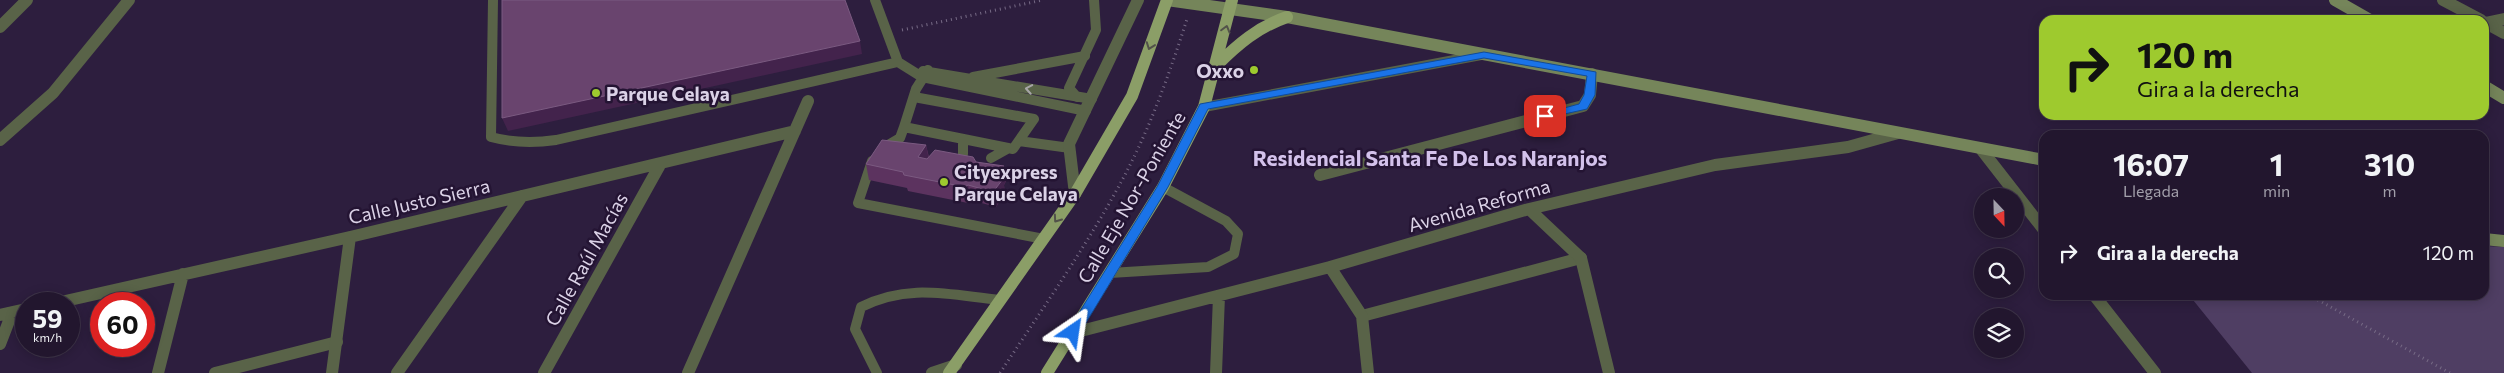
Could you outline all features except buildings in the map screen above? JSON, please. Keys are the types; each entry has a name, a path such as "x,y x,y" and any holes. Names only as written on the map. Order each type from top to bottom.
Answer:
{"main road":[{"path":"952,369 1076,194 1132,96 1167,0 1232,4 1287,17 1484,55 2039,159"},
{"path":"2335,0 2361,15"},
{"name":"Calle Eje Nor-Poniente","path":"1047,373 1163,187 1204,107 1232,4"},
{"path":"1216,66 1248,34 1264,24 1287,17"},
{"path":"2489,89 2504,98"},
{"path":"2489,240 2504,241"}],"street":[{"path":"0,27 27,0"},
{"path":"0,140 52,93 129,0"},
{"path":"1076,194 1070,148 1138,0"},
{"path":"2444,0 2471,15"},
{"path":"2489,21 2504,19"},
{"path":"2489,25 2504,33"},
{"path":"1320,176 1583,106 1590,95 1592,74"},
{"path":"688,373 808,101"},
{"name":"Calle Justo Sierra","path":"80,298 350,237 795,131"},
{"name":"Avenida Reforma","path":"1073,332 1330,267 1529,209 1715,165 1848,146 1898,133"},
{"path":"1981,149 2039,224"},
{"name":"Calle Raúl Macías","path":"544,373 661,163"},
{"path":"397,373 522,196"},
{"path":"1529,209 1581,258 1609,373"},
{"path":"332,373 350,237"},
{"path":"1362,316 1581,258"},
{"path":"1330,267 1362,316 1368,373"},
{"path":"158,373 183,274"},
{"path":"1216,373 1219,296"},
{"path":"2098,300 2155,373"},
{"path":"0,344 13,312"},
{"path":"215,373 337,342"},
{"path":"932,373 952,369"}],"lane":[{"path":"493,0 491,137 512,143 530,144 556,140 898,62 946,82 1086,111"},
{"path":"875,0 898,62"},
{"path":"1077,97 1069,88 1096,30 1094,0"},
{"path":"1204,107 1484,55"},
{"path":"946,82 1085,56"},
{"path":"922,73 965,78 1092,99"},
{"path":"922,73 900,138 885,146 872,159 858,203 1044,239"},
{"path":"904,127 1013,149 1034,120 914,97"},
{"path":"963,139 963,154"},
{"path":"1019,141 1070,148"},
{"path":"991,158 1009,148"},
{"path":"1110,273 1208,267 1234,254 1238,234 1226,221 1163,187"},
{"path":"877,373 854,329 861,307 880,297 911,291 1001,300"}],"path":[{"path":"887,33 1043,0"},
{"path":"1000,373 1075,258 1129,167 1172,70 1187,19"},
{"path":"2318,300 2450,373"}],"shaded area":[{"path":"2489,246 2504,247 2504,373 2252,373 2193,300 2489,300"}],"place":[{"name":"Oxxo","path":"1254,70"},
{"name":"Parque Celaya","path":"596,93"},
{"name":"Cityexpress Parque Celaya","path":"944,182"}],"district":[{"name":"Residencial Santa Fe De Los Naranjos","path":"1430,157"}],"route":[{"path":"1073,332 1163,187 1204,107 1484,55 1592,74 1590,95 1583,106 1545,116"}]}
